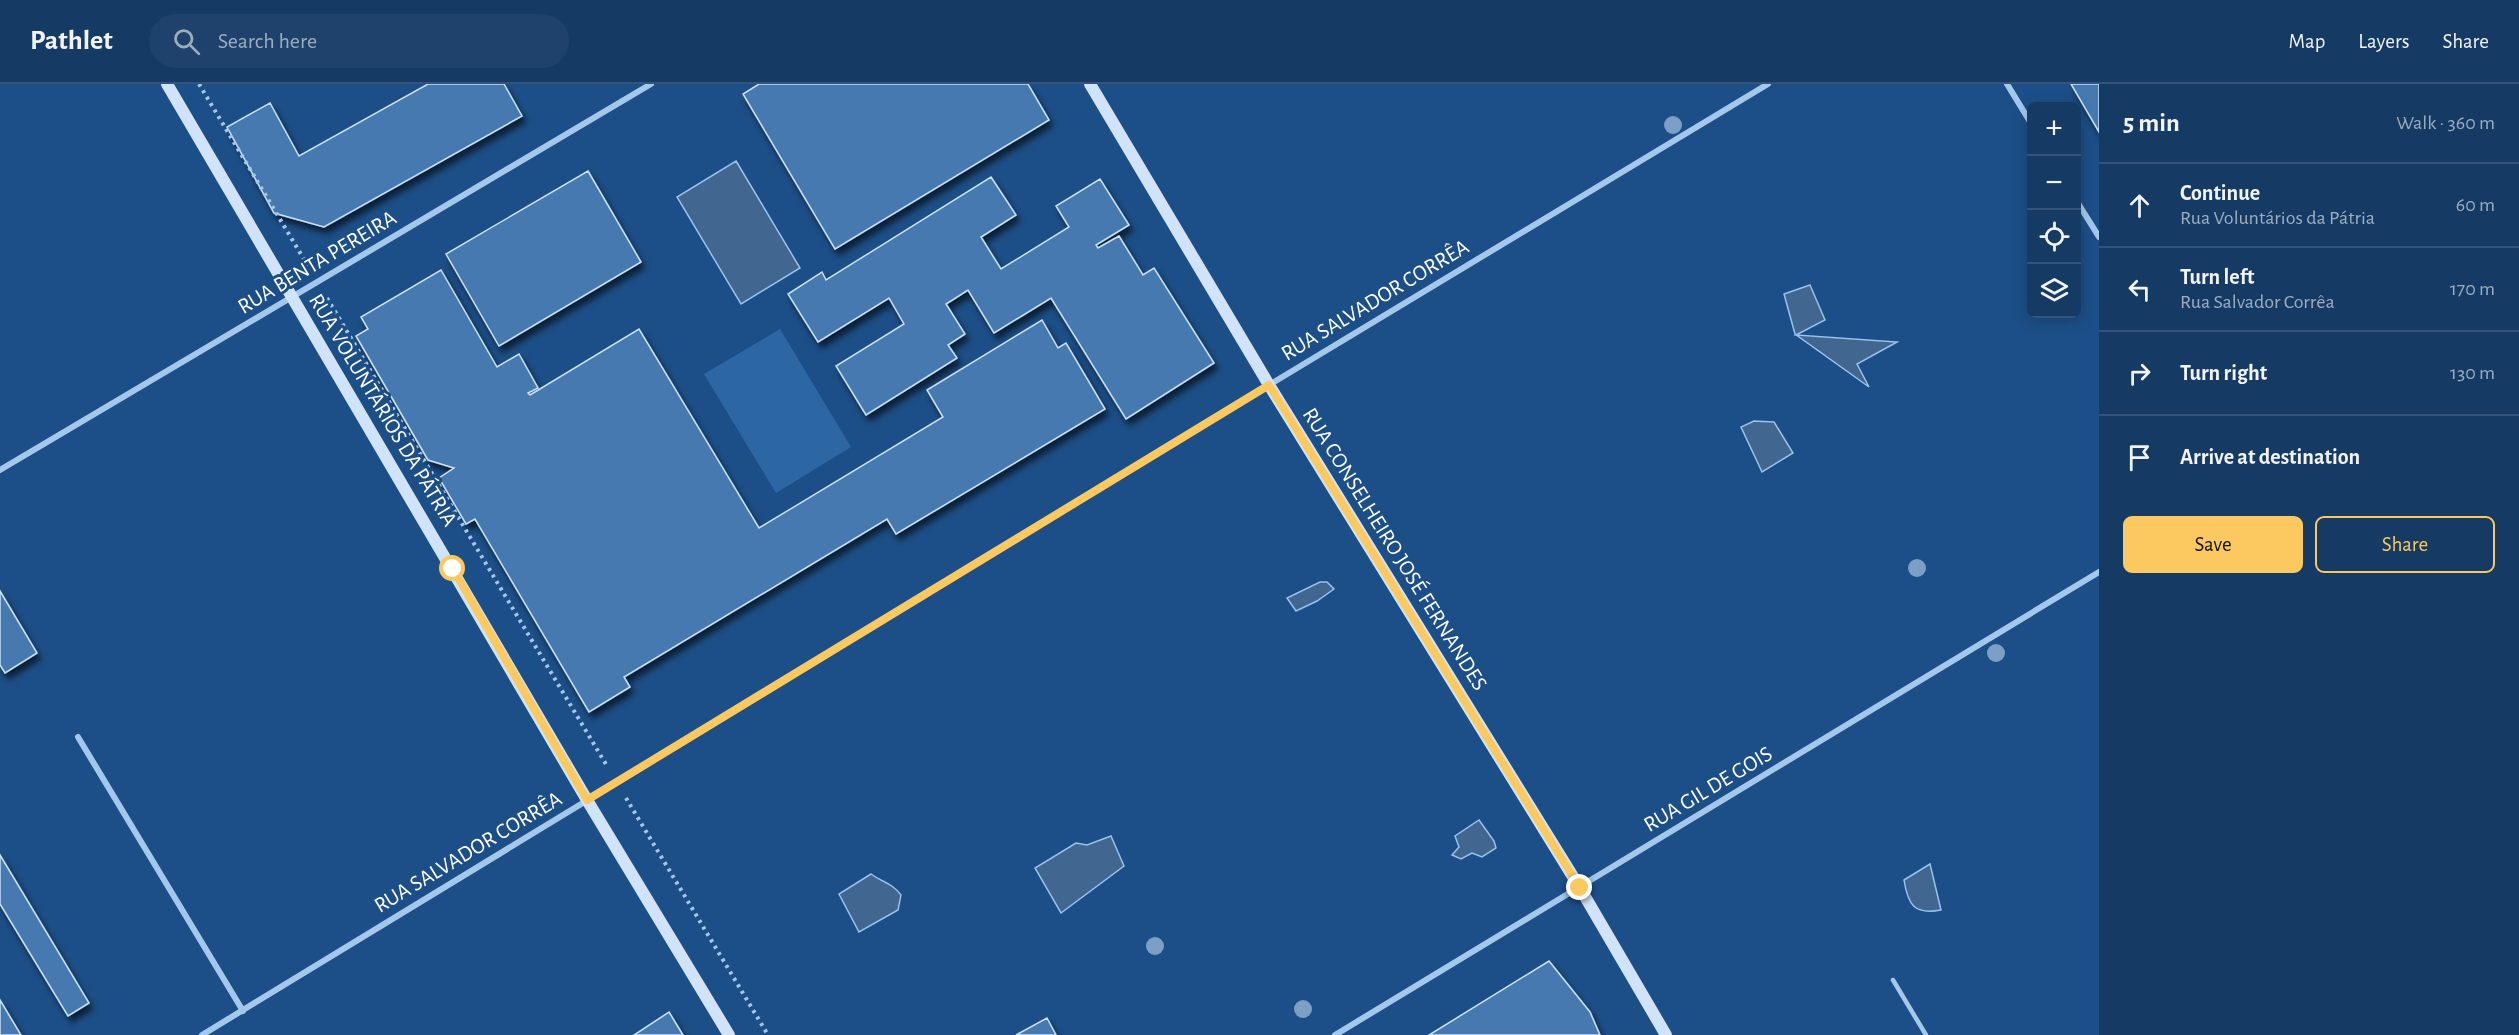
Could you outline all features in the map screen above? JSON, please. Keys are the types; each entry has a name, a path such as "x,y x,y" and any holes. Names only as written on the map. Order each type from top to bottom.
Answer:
{"main road":[{"name":"RUA VOLUNTÁRIOS DA PÁTRIA","path":"167,84 587,800 729,1035"},
{"name":"RUA CONSELHEIRO JOSÉ FERNANDES","path":"1090,84 1269,385 1580,888 1666,1035"}],"street":[{"name":"RUA BENTA PEREIRA","path":"0,470 651,84"},
{"name":"RUA SALVADOR CORRÊA","path":"202,1035 1768,84"},
{"path":"2007,84 2027,118"},
{"path":"2081,208 2099,237"},
{"name":"RUA GIL DE GOIS","path":"1335,1035 2099,572"},
{"path":"78,737 243,1011"}],"lane":[{"path":"1893,980 1926,1035"}],"path":[{"path":"199,84 768,1035"}],"shaded area":[{"path":"736,161 800,268 741,304 677,197"},
{"path":"1810,285 1825,320 1796,335 1784,294"},
{"path":"780,329 851,447 776,493 704,374"},
{"path":"1796,335 1897,342 1857,364 1869,387"},
{"path":"1754,421 1774,422 1793,453 1762,472 1741,427"},
{"path":"1320,582 1327,582 1334,589 1317,601 1296,611 1287,598"},
{"path":"1479,820 1494,841 1496,848 1482,857 1472,853 1461,859 1452,855 1459,847 1455,836"},
{"path":"1111,836 1124,866 1061,913 1035,868 1076,843 1087,845"},
{"path":"1930,864 1941,910 1924,911 1910,902 1904,880"},
{"path":"871,874 890,885 901,895 898,910 859,932 839,894"}],"building":[{"path":"428,84 504,84 522,116 324,227 274,213 227,127 270,103 299,156"},
{"path":"759,84 1028,84 1049,120 835,249 743,94"},
{"path":"2071,84 2099,84 2099,132"},
{"path":"588,171 641,262 499,346 446,254"},
{"path":"991,177 1016,215 981,237 1001,269 1069,227 1056,206 1100,179 1129,225 1096,245 1098,248 1119,236 1143,275 1154,268 1214,363 1126,419 1051,298 994,333 968,290 946,304 965,334 948,345 957,358 866,415 836,366 904,324 889,298 818,342 788,294 822,272 826,280"},
{"path":"441,270 497,367 519,354 538,388 528,393 530,395 639,329 759,528 943,417 927,390 1042,320 1058,348 1066,343 1105,409 896,534 887,519 624,677 630,687 589,712 475,519 466,524 439,478 454,468 428,460 356,336 368,329 361,317"},
{"path":"0,591 37,653 5,673 0,665"},
{"path":"0,855 89,1003 68,1016 0,904"},
{"path":"1549,961 1590,1012 1600,1035 1429,1035"},
{"path":"0,1000 21,1035 0,1035"},
{"path":"669,1012 683,1035 634,1035"},
{"path":"1047,1018 1056,1035 1016,1035"}],"route":[{"path":"453,569 587,800 1269,385 1580,888"}]}
